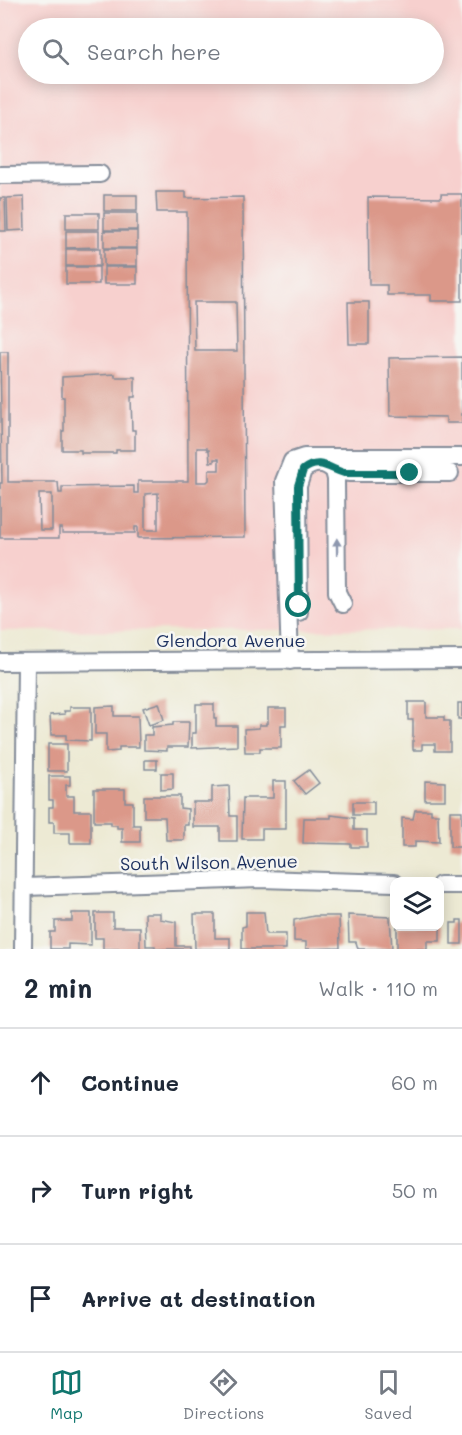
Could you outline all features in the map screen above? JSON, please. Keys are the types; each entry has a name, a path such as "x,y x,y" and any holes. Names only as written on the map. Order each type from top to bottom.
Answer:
{"street":[{"path":"0,175 100,174"},
{"path":"294,661 284,481 292,461 304,457 462,457"},
{"path":"294,661 300,476 303,470 312,464 323,464 334,471 350,473 450,473"},
{"path":"334,471 336,479 337,592 343,604"},
{"name":"Glendora Avenue","path":"0,662 462,660"},
{"path":"23,949 26,662"},
{"name":"South Wilson Avenue","path":"25,887 260,879 390,883"},
{"path":"444,885 462,885"}],"shaded area":[{"path":"0,0 462,0 462,629 0,631"}],"building":[{"path":"156,192 186,192 186,198 243,197 245,537 138,538 138,527 135,527 135,533 62,533 62,528 59,528 59,538 0,538 0,483 2,483 0,352 8,352 8,482 58,482 59,493 62,493 62,487 134,486 134,493 138,493 138,481 188,481 187,212 157,212","holes":["194,302 236,302 237,351 195,351","197,448 207,448 210,462 219,459 219,470 209,470 209,480 197,482","158,493 158,530 145,530 145,494","39,494 52,494 52,530 40,530"]},
{"path":"441,194 462,194 462,301 431,301 431,295 387,295 387,285 369,285 368,197 441,198"},
{"path":"104,195 137,195 137,211 104,211"},
{"path":"24,197 25,230 8,231 7,198"},
{"path":"0,198 5,198 6,231 0,231"},
{"path":"66,213 99,213 99,229 66,229"},
{"path":"104,213 137,213 137,230 104,230"},
{"path":"66,231 99,231 99,247 66,248"},
{"path":"104,231 137,231 137,248 104,248"},
{"path":"66,249 100,249 100,266 66,266"},
{"path":"104,249 137,249 137,266 104,266"},
{"path":"66,267 99,267 99,284 66,284"},
{"path":"104,267 137,267 137,284 104,284"},
{"path":"348,302 369,302 369,344 349,344"},
{"path":"462,357 462,423 446,423 446,417 390,416 389,358"},
{"path":"115,374 115,377 135,377 135,397 131,397 135,450 116,450 116,453 81,453 81,450 62,450 64,397 62,397 62,377"},
{"path":"408,702 426,702 426,717 444,717 444,721 450,721 450,751 435,751 435,744 422,744 422,750 413,750 413,720 408,720"},
{"path":"159,703 164,720 149,725 143,708"},
{"path":"458,703 462,703 462,719 458,719"},
{"path":"196,704 214,704 216,726 237,726 237,746 192,748 192,733 196,733"},
{"path":"114,706 114,716 138,716 139,747 119,747 119,751 106,752 106,734 95,734 95,707"},
{"path":"70,707 91,707 91,741 66,740 66,735 51,735 50,715 65,714 64,711 70,711"},
{"path":"268,708 286,708 286,725 281,725 281,748 260,748 260,752 245,752 244,729 266,725"},
{"path":"173,722 189,722 188,747 167,747 167,751 144,750 144,735 152,735 152,727 173,725"},
{"path":"48,744 67,744 67,771 48,771"},
{"path":"145,760 157,760 157,769 145,769"},
{"path":"309,770 319,783 305,794 294,781"},
{"path":"161,773 173,773 173,789 161,790"},
{"path":"49,776 70,776 70,785 66,785 66,796 74,796 74,811 91,811 91,843 70,843 70,833 54,833 54,822 49,822 49,807 53,807 53,800 49,800"},
{"path":"273,781 286,781 286,829 262,829 262,839 242,839 243,798 273,798"},
{"path":"425,781 445,782 445,800 425,800"},
{"path":"229,786 230,816 237,816 237,841 220,841 220,827 193,827 193,802 212,802 212,787"},
{"path":"94,789 125,789 125,802 133,802 133,825 140,825 140,842 122,842 122,828 111,825 111,822 94,822"},
{"path":"144,796 180,796 180,808 188,809 188,825 184,825 184,840 166,840 165,817 144,817"},
{"path":"353,802 374,802 374,815 353,815"},
{"path":"415,810 431,810 431,814 438,814 439,842 415,841 415,847 402,847 402,818 413,819"},
{"path":"450,811 462,811 462,847 450,847"},
{"path":"331,815 354,818 354,830 367,830 367,847 351,847 351,844 303,843 304,818 331,818"},
{"path":"246,912 264,912 266,934 286,934 286,949 242,949 242,927 246,926"},
{"path":"72,913 91,913 91,945 68,944 68,949 50,949 50,932 55,932 55,921 72,921"},
{"path":"95,913 113,913 113,927 140,927 140,949 103,949 103,938 95,938"},
{"path":"145,913 160,913 160,919 176,922 176,946 190,946 190,949 155,949 155,946 146,946"},
{"path":"194,914 215,914 215,938 230,938 230,949 195,949"},
{"path":"348,915 390,917 392,949 358,949 356,942 349,942"},
{"path":"314,916 339,916 340,948 306,949 306,942 294,941 294,920"},
{"path":"457,920 462,920 462,944 451,944 451,923 457,923"},
{"path":"397,931 440,931 440,941 427,941 427,949 397,949"}],"route":[{"path":"299,605 298,486 303,470 312,464 323,464 329,465 334,471 344,473 410,473"}]}
